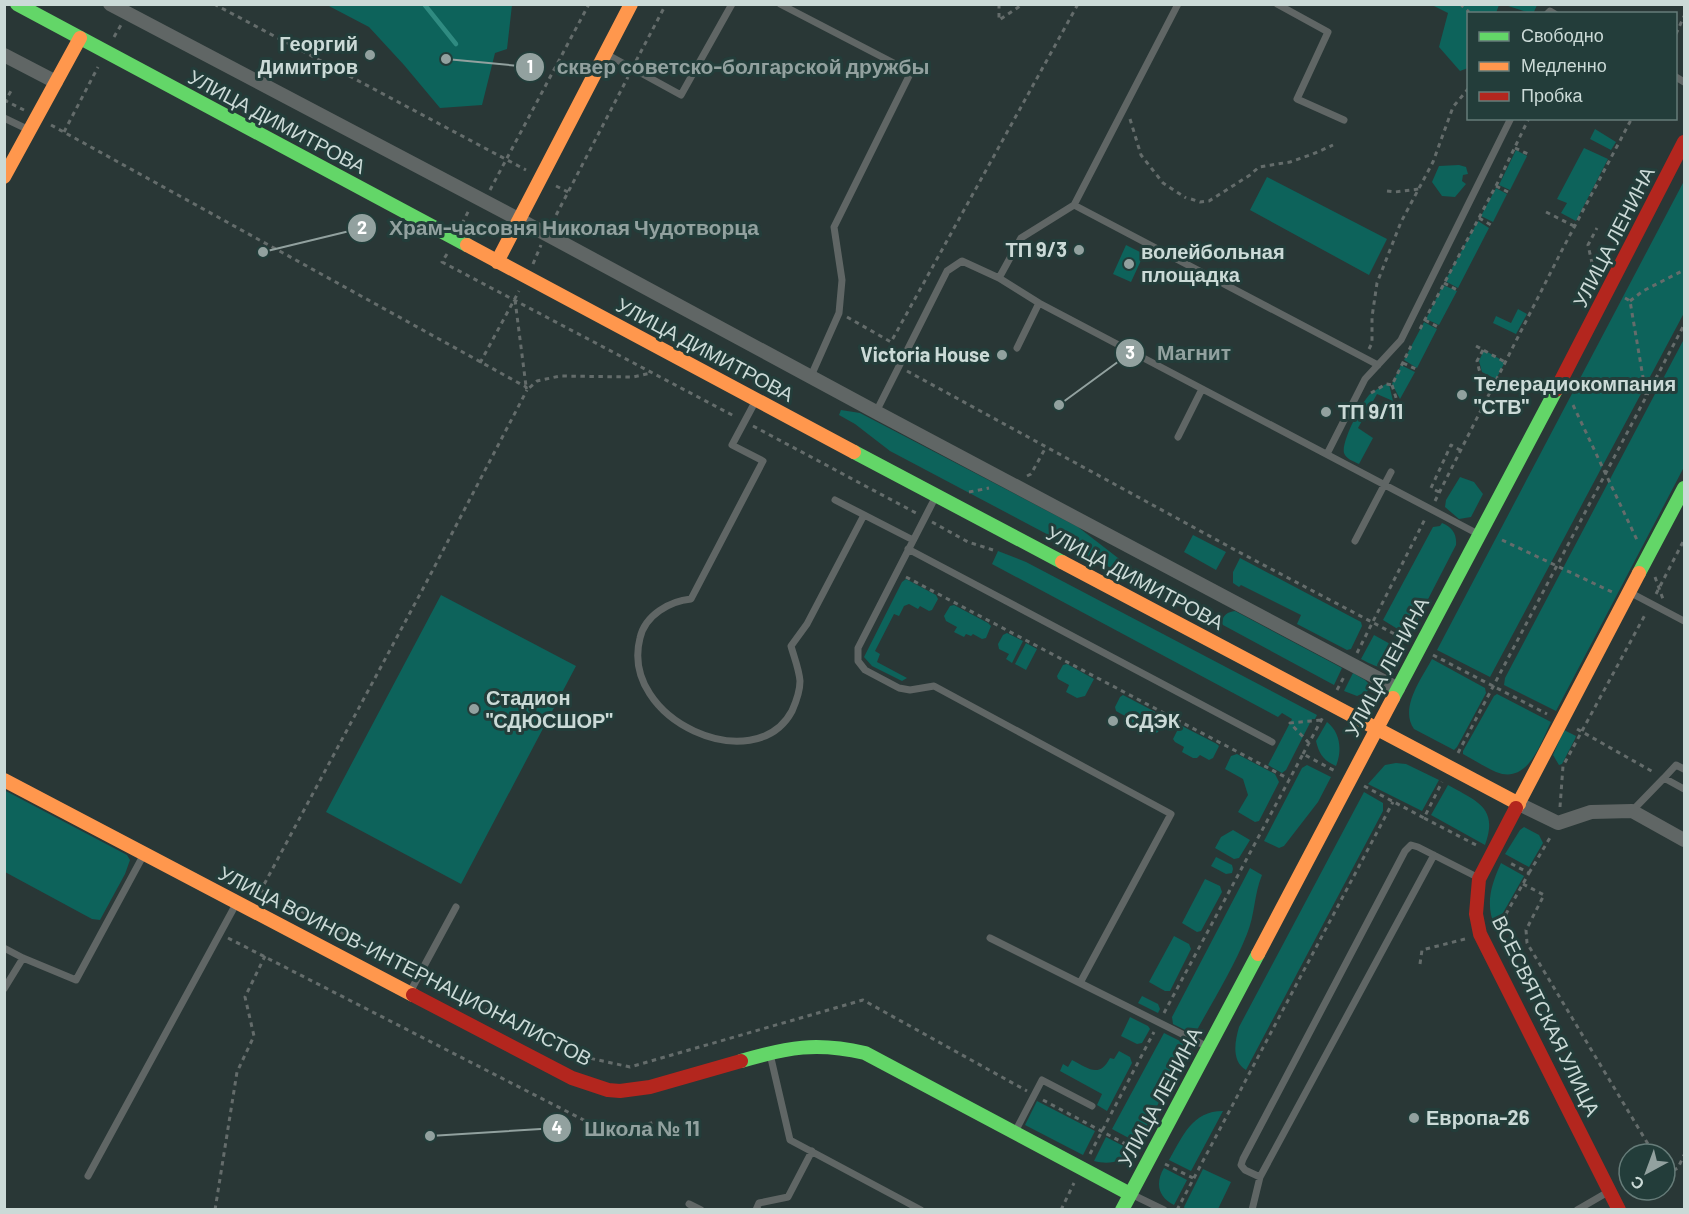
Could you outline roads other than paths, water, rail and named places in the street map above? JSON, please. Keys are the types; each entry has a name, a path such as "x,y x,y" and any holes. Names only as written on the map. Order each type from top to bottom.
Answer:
{"main road":[{"name":"УЛИЦА ДИМИТРОВА","path":"17,4 756,400 1519,804"},
{"path":"497,262 631,4"},
{"path":"4,177 80,38"},
{"name":"УЛИЦА ЛЕНИНА","path":"1122,1209 1610,289 1684,142"},
{"name":"ВСЕСВЯТСКАЯ УЛИЦА","path":"1619,1209 1480,934 1476,914 1479,879 1684,488"},
{"name":"УЛИЦА ВОИНОВ-ИНТЕРНАЦИОНАЛИСТОВ","path":"4,780 572,1078 617,1091 656,1087 770,1054 811,1045 851,1048 865,1053 1130,1194"}],"street":[{"path":"110,4 481,199 1398,689"},
{"path":"4,55 56,82"},
{"path":"1519,804 1558,823 1591,812 1632,811 1684,840"}],"lane":[{"path":"606,53 681,95 732,4"},
{"path":"780,4 911,72 834,227 842,280 839,313 811,376"},
{"path":"999,278 1021,238 1074,206 1178,4"},
{"path":"1277,4 1328,32 1298,99 1344,120"},
{"path":"4,118 29,130"},
{"path":"1326,454 1365,379 1401,340 1510,120"},
{"path":"1074,206 1378,366"},
{"path":"876,412 947,271 962,261 999,278 1039,303 1480,535"},
{"path":"1017,348 1039,303"},
{"path":"1178,437 1202,389"},
{"path":"756,400 732,445 763,461 691,599 671,604 658,611 640,634 636,660 642,680 652,698 679,724 696,732 734,741 752,740 782,725 797,700 800,682 790,646 807,624 864,515"},
{"path":"1355,541 1391,472"},
{"path":"936,495 858,648 858,661 865,670 899,688 910,690 934,686 1171,814 1080,983"},
{"path":"835,500 913,540"},
{"path":"908,549 1272,742"},
{"path":"1628,596 1651,604 1684,621"},
{"path":"1632,811 1676,765 1684,769"},
{"path":"1664,778 1684,789"},
{"path":"1260,1178 1245,1170 1241,1165 1243,1159 1405,851 1411,845 1479,879"},
{"path":"4,948 22,958 76,980 144,854"},
{"path":"1263,1209 1253,1207 1260,1178 1434,855"},
{"path":"88,1176 237,902"},
{"path":"410,993 456,907"},
{"path":"990,938 1208,1047"},
{"path":"4,989 22,958"},
{"path":"770,1054 790,1140 921,1209"},
{"path":"1015,1132 1042,1080 1092,1106"},
{"path":"756,1209 759,1203 788,1197 812,1151"},
{"path":"1577,1209 1610,1191"},
{"path":"1130,1194 1164,1209"},
{"path":"689,1204 701,1209"}],"waterway":[{"path":"424,4 456,44"}],"place":[{"name":"Георгий Димитров","path":"370,55"},
{"name":"сквер советско-болгарской дружбы","path":"446,59"},
{"name":"ТП 9/3","path":"1079,250"},
{"name":"Храм-часовня Николая Чудотворца","path":"263,252"},
{"name":"волейбольная площадка","path":"1129,264"},
{"name":"Victoria House","path":"1002,355"},
{"name":"Телерадиокомпания \"СТВ\"","path":"1462,395"},
{"name":"Магнит","path":"1059,405"},
{"name":"ТП 9/11","path":"1326,412"},
{"name":"Стадион \"СДЮСШОР\"","path":"474,709"},
{"name":"СДЭК","path":"1113,721"},
{"name":"Европа-26","path":"1414,1118"},
{"name":"Школа № 11","path":"430,1136"}]}
